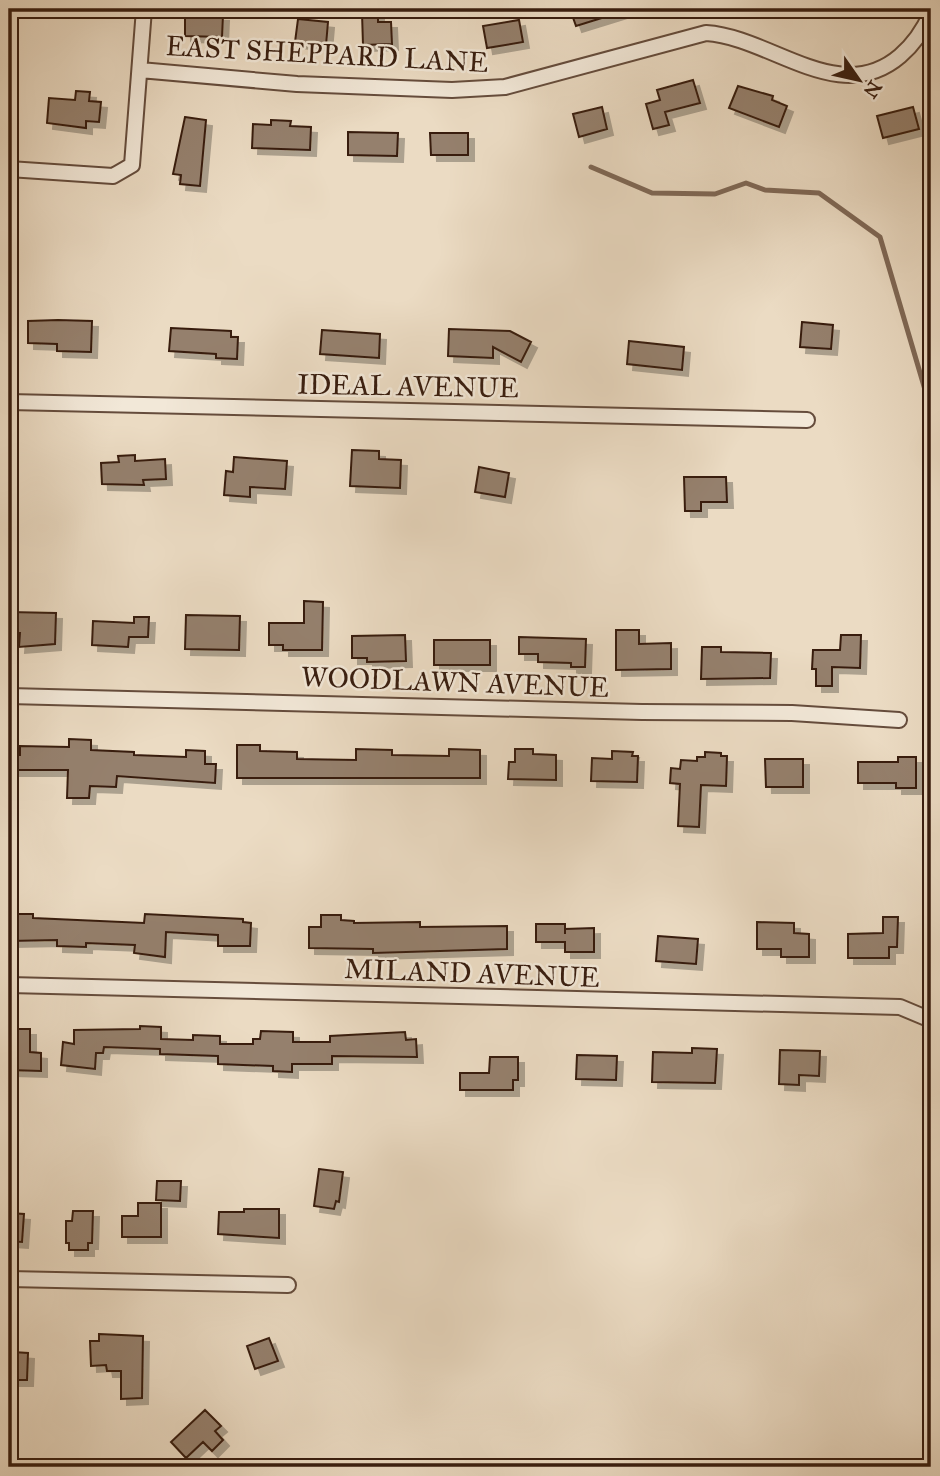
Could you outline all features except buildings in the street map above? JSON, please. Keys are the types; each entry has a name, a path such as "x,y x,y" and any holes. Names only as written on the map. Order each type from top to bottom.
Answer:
{"street":[{"path":"9,169 113,176 132,165 135,155 144,9"},
{"name":"EAST SHEPPARD LANE","path":"141,70 297,83 452,90 505,86 706,33 730,36 824,73 864,74 890,65 906,51 919,37 931,13"},
{"name":"IDEAL AVENUE","path":"9,402 807,420"},
{"name":"WOODLAWN AVENUE","path":"9,695 642,712 792,713 899,720"},
{"name":"MILAND AVENUE","path":"9,985 900,1007 931,1020"},
{"path":"9,1279 288,1285"}],"waterway":[{"path":"591,167 652,193 715,194 746,183 765,190 819,193 880,237 931,410"}]}
